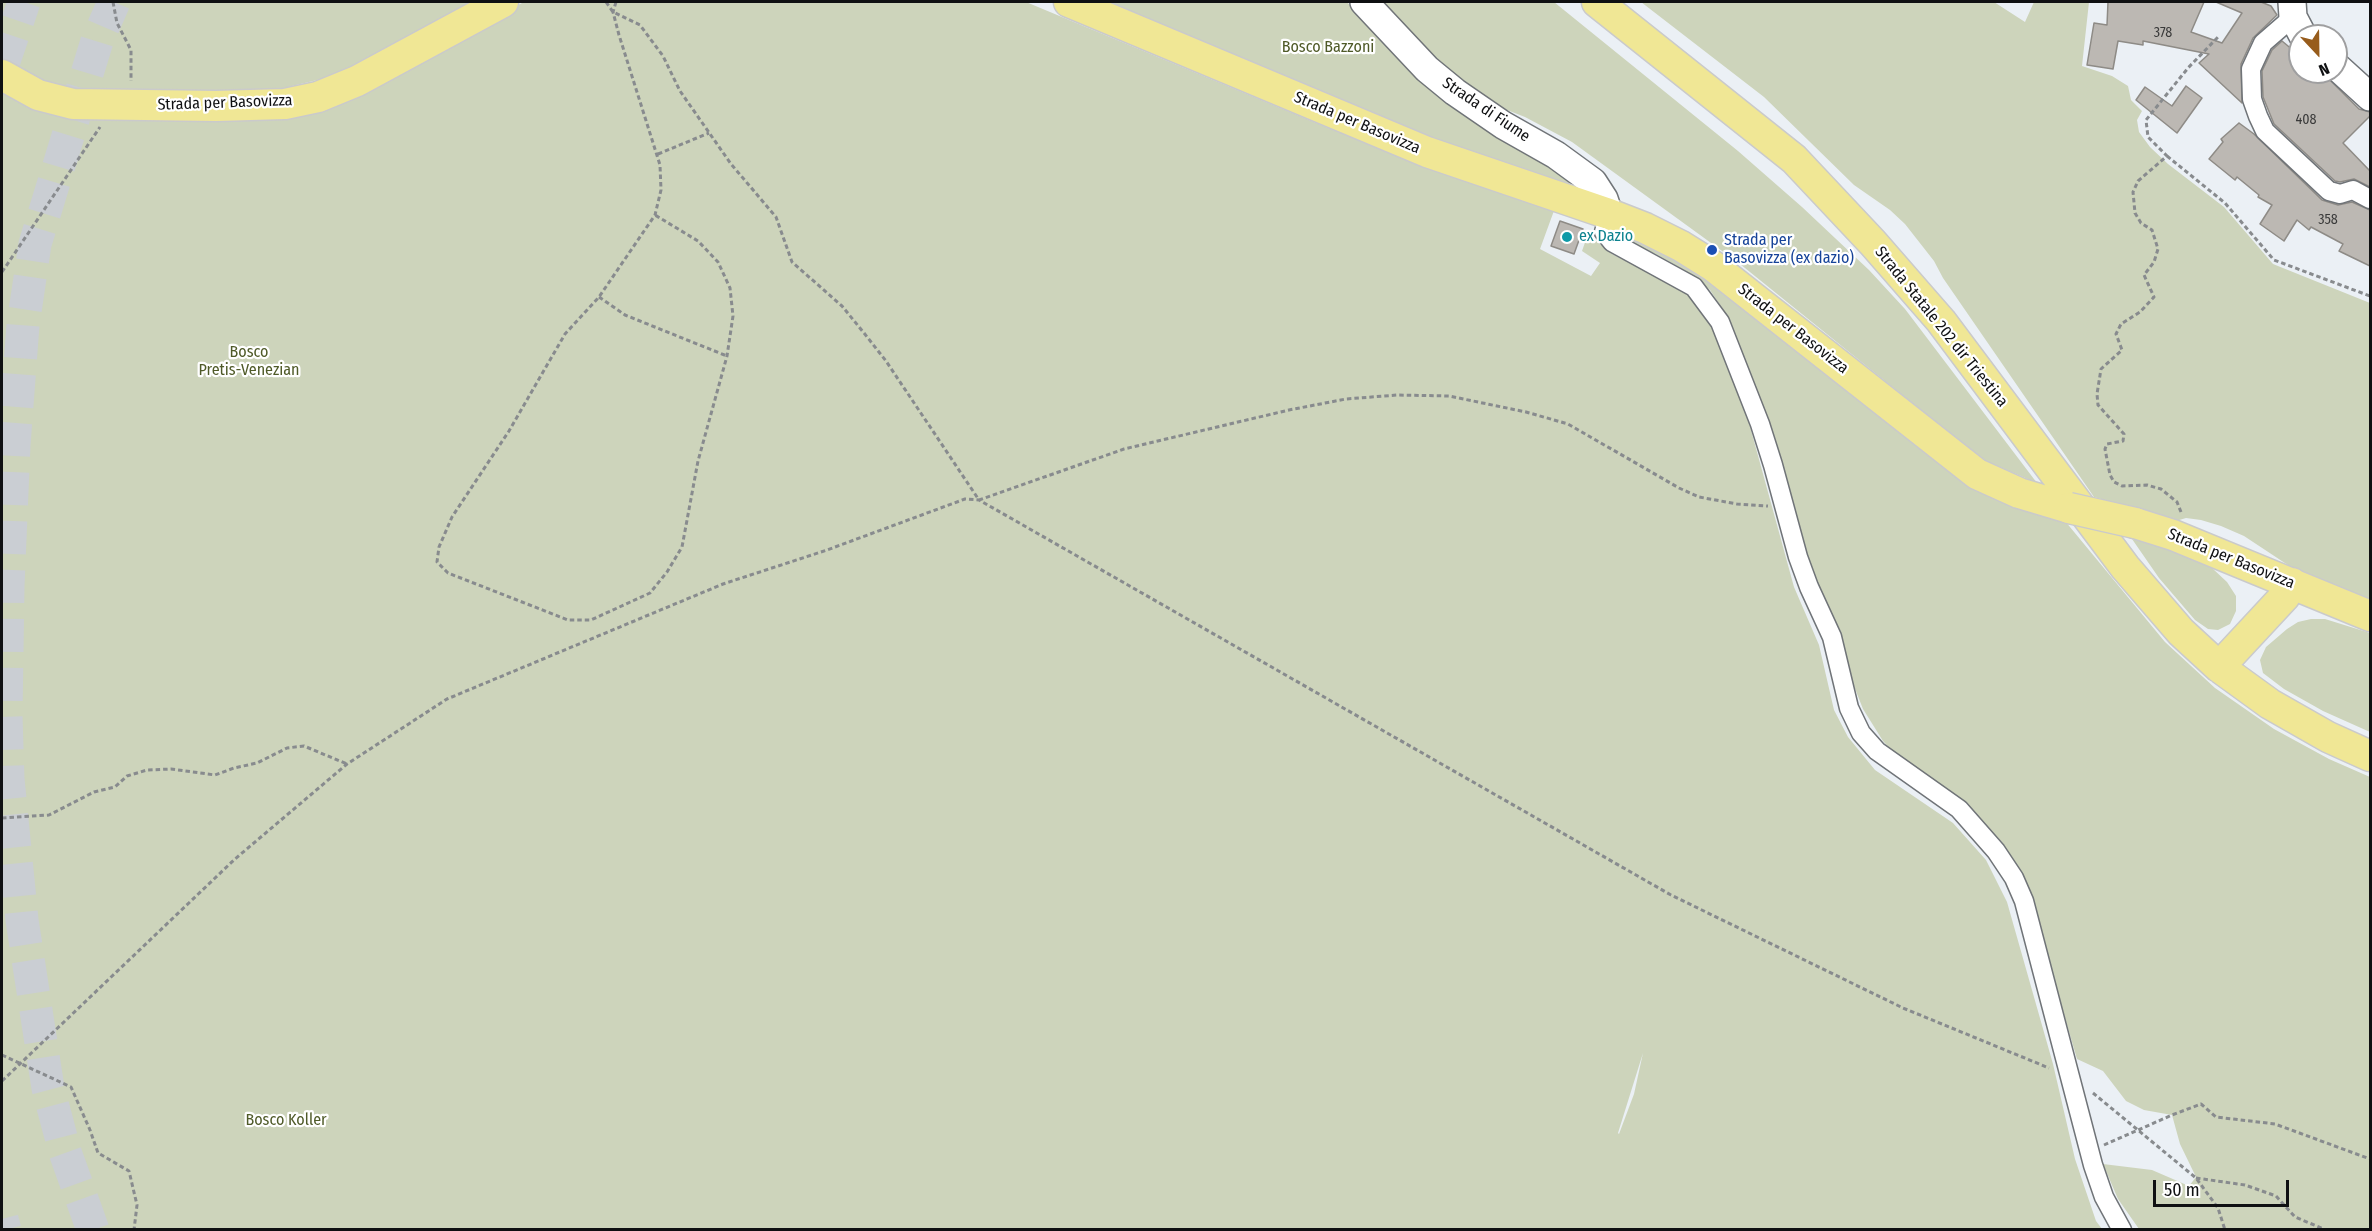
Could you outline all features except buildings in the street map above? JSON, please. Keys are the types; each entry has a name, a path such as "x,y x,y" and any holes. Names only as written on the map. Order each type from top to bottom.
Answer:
{"main road":[{"name":"Strada per Basovizza","path":"2,75 38,95 56,101 82,105 285,104 318,97 357,81 503,2"},
{"name":"Strada per Basovizza","path":"1069,2 1427,152 1645,228 1681,246 1713,266 1966,467 1986,480 2032,498 2135,523 2179,537 2370,616"},
{"name":"Strada Statale 202 dir Triestina","path":"1597,2 1802,167 1873,243 1941,321 2125,567 2181,632 2219,667 2289,716 2370,756"},
{"path":"2219,667 2285,596 2292,584"}],"street":[{"name":"Strada di Fiume","path":"1364,2 1427,69 1455,92 1503,125 1556,155 1593,182 1604,199 1609,214"},
{"path":"2296,18 2263,43 2251,69 2252,99 2258,116 2265,131 2329,191 2340,194 2353,190 2370,199"},
{"path":"2348,77 2370,97"},
{"path":"1609,214 1604,232 1612,242 1694,287 1720,322 1760,424 1798,557 1832,637 1849,708 1861,733 1877,751 1959,809 1996,851 2014,878 2024,901 2093,1166 2104,1197 2122,1230"}],"path":[{"path":"2,272 114,106 131,88 130,50 117,23 113,2"},
{"path":"606,2 613,12 660,165 661,190 655,215 600,297 565,334 509,431 452,517 439,547 437,562 448,573 568,620 591,620 650,593 667,572 682,547 699,461 727,356 733,316 730,288 718,262 698,241 655,215"},
{"path":"613,12 616,2"},
{"path":"613,12 640,26 663,56 680,92 737,172 776,217 792,262 842,306 864,333 886,361 979,500 1671,895 1903,1008 2070,1076 2140,1130 2196,1178 2218,1208 2225,1230"},
{"path":"2218,37 2188,68 2146,120 2148,137 2167,156 2225,203 2274,260 2370,296"},
{"path":"657,154 709,133"},
{"path":"2167,156 2138,181 2133,192 2135,213 2141,223 2152,230 2158,249 2154,262 2144,275 2154,297 2140,312 2121,324 2116,334 2122,350 2101,369 2097,394 2098,405 2124,434 2123,441 2107,444 2105,449 2110,475 2114,482 2122,486 2147,485 2161,489 2168,494 2177,502 2183,517 2179,537"},
{"path":"600,297 625,315 727,356"},
{"path":"2,1081 236,859 347,764 447,699 723,584 827,550 965,500 979,500 1124,449 1289,410 1346,399 1397,395 1449,396 1526,412 1568,424 1679,488 1699,496 1737,504 1785,507"},
{"path":"2,818 49,815 94,792 115,787 127,776 147,770 171,769 215,775 257,763 287,748 304,746 347,764"},
{"path":"2,1055 71,1088 98,1153 129,1171 137,1205 134,1230"},
{"path":"2099,1148 2172,1114 2201,1104 2216,1117 2275,1124 2370,1159"},
{"path":"2196,1178 2245,1185 2276,1196 2295,1217 2326,1230"}],"green space":[{"path":"2,2 473,2 370,59 330,77 271,91 88,95 36,81 2,58"},
{"path":"524,2 1026,2 1338,132 1555,208 1540,249 1591,276 1600,263 1582,251 1588,234 1612,254 1689,293 1715,331 1740,390 1794,587 1819,645 1834,710 1848,737 1875,770 1953,823 1986,860 2007,902 2053,1064 2075,1159 2096,1221 2102,1229 2,1229 2,89 270,114 467,31","holes":["1643,1053 1634,1094 1619,1134"]},
{"name":"Bosco Bazzoni","path":"1106,2 1347,2 1430,89 1557,170 1574,184 1571,187 1421,134"},
{"path":"1379,2 1554,2 1738,151 1869,270 1905,309 2037,483 1988,462 1973,452 1740,264 1572,142 1525,117 1489,103 1443,69"},
{"path":"1641,2 1994,2 2025,22 2034,2 2089,2 2082,66 2112,76 2128,86 2131,100 2142,111 2137,120 2139,132 2150,147 2168,164 2224,207 2273,264 2370,303 2370,602 2300,573 2244,536 2221,526 2186,518 2176,521 2094,497 1943,278 1934,261 1905,224 1890,210 1854,185 1764,97"},
{"path":"1620,232 1678,257 2065,521 2165,642 2215,688 2274,729 2329,759 2370,777 2370,1229 2139,1229 2118,1199 2103,1164 2152,1170 2189,1186 2196,1177 2180,1144 2172,1115 2144,1110 2126,1101 2103,1071 2077,1059 2022,874 2002,842 1965,804 1901,761 1883,741 1863,709 1852,681 1841,632 1819,587 1802,539 1765,412 1728,317 1710,290 1686,271 1656,254 1635,246"},
{"path":"2132,539 2188,553 2212,568 2227,582 2236,596 2236,611 2230,624 2218,630 2208,629 2195,620 2159,578"},
{"path":"2325,619 2370,633 2370,732 2323,711 2284,689 2263,673 2260,660 2266,647 2298,622"}],"tunnel":[{"path":"2,67 24,2"},
{"path":"93,1230 65,1152 48,1088 22,920 8,779 6,716 8,586 14,445 23,325 35,244 97,41 114,2"},
{"path":"2,1219 5,1230"}],"place":[{"name":"ex Dazio","path":"1567,237"},
{"name":"Strada per Basovizza (ex dazio)","path":"1712,250"}],"park label":[{"name":"Bosco Pretis-Venezian","path":"249,362"},
{"name":"Bosco Koller","path":"286,1121"}]}
